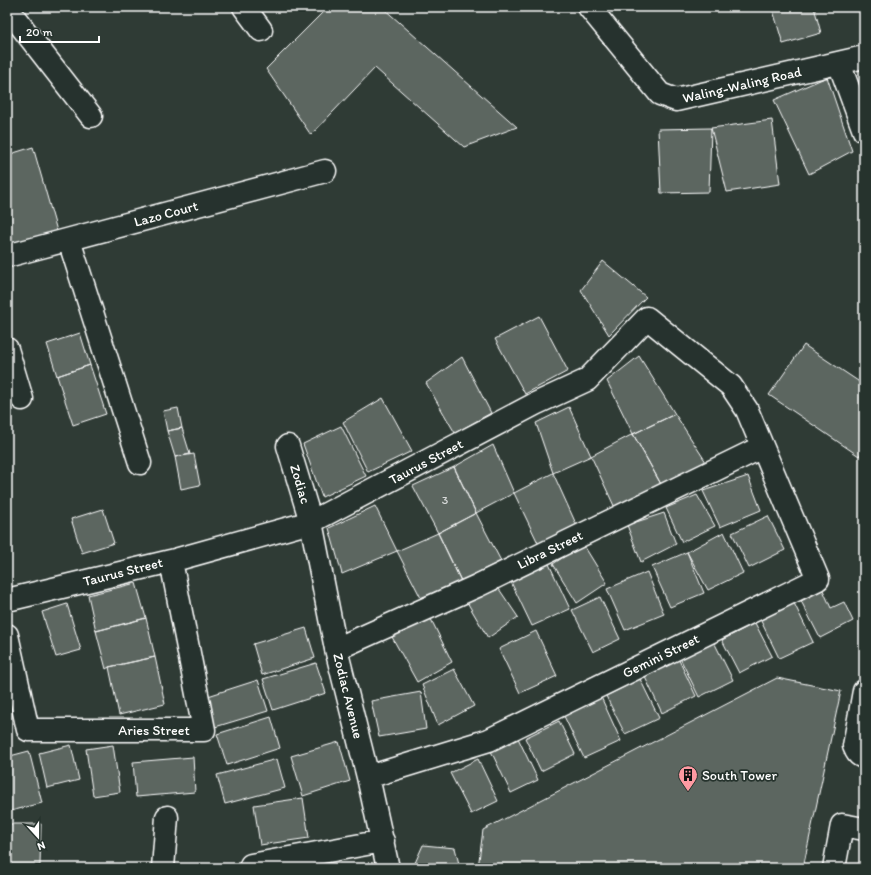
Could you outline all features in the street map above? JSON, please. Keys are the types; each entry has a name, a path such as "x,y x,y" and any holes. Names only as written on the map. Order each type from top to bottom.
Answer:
{"street":[{"path":"244,7 261,30"},
{"name":"Waling-Waling Road","path":"589,7 660,94 676,100 864,57"},
{"path":"7,8 91,116"},
{"path":"839,63 864,131"},
{"name":"Lazo Court","path":"7,256 325,171"},
{"path":"69,240 140,463"},
{"name":"Taurus Street","path":"7,600 171,560 311,522 535,404 587,380 647,318 731,386 746,410 762,447"},
{"path":"7,349 22,399"},
{"name":"Zodiac","path":"288,446 311,522"},
{"name":"Libra Street","path":"336,649 477,586 762,447"},
{"name":"Gemini Street","path":"368,777 489,740 818,579 762,447"},
{"name":"Zodiac Avenue","path":"311,522 336,649 368,777 388,868"},
{"name":"Aries Street","path":"7,635 28,730 204,730 171,560"},
{"path":"864,691 854,746 856,752 864,758"},
{"path":"163,868 167,817"},
{"path":"834,868 842,825 864,829"},
{"path":"251,865 382,841"}],"building":[{"path":"328,7 382,7 517,127 464,147 375,68 311,135 266,69"},
{"path":"772,7 814,7 821,33 783,44"},
{"path":"827,77 852,151 809,174 774,100"},
{"path":"772,120 780,184 727,192 711,128"},
{"path":"711,128 709,192 661,193 658,129"},
{"path":"33,147 57,231 7,245 7,155"},
{"path":"603,261 646,297 609,335 581,290"},
{"path":"539,316 568,371 525,394 495,339"},
{"path":"80,333 90,365 57,376 47,344"},
{"path":"804,345 864,385 864,449 859,456 769,395"},
{"path":"639,356 675,414 633,434 607,381"},
{"path":"462,357 491,413 455,433 426,383"},
{"path":"90,365 106,414 73,425 57,376"},
{"path":"383,398 412,451 368,472 343,422"},
{"path":"569,407 591,456 553,473 536,423"},
{"path":"178,408 182,428 167,431 163,411"},
{"path":"675,414 706,462 662,486 633,434"},
{"path":"341,426 366,476 322,497 303,444"},
{"path":"182,428 190,454 175,457 167,431"},
{"path":"633,434 662,486 615,508 591,456"},
{"path":"493,445 514,493 476,513 454,467"},
{"path":"194,454 200,485 181,489 175,457"},
{"path":"454,467 476,513 438,533 413,486"},
{"path":"553,473 577,526 539,545 514,493"},
{"path":"748,476 761,510 720,527 703,491"},
{"path":"697,495 715,526 682,542 666,508"},
{"path":"375,506 397,551 342,574 329,528"},
{"path":"103,509 114,543 82,553 71,519"},
{"path":"476,513 501,561 461,581 438,533"},
{"path":"664,513 676,544 641,562 627,525"},
{"path":"768,516 785,550 749,568 732,533"},
{"path":"724,532 743,573 708,590 687,552"},
{"path":"438,533 461,581 421,598 397,551"},
{"path":"583,544 607,583 577,603 553,564"},
{"path":"687,552 704,593 670,607 652,567"},
{"path":"549,564 570,609 532,626 511,582"},
{"path":"647,572 664,614 625,630 607,589"},
{"path":"136,583 146,618 96,631 88,595"},
{"path":"499,589 518,617 488,638 467,602"},
{"path":"823,590 831,608 844,602 853,621 820,638 801,601"},
{"path":"600,597 620,639 593,652 572,610"},
{"path":"794,603 813,642 779,658 760,619"},
{"path":"67,604 81,650 56,657 42,612"},
{"path":"429,615 452,662 417,682 392,637"},
{"path":"146,618 155,657 109,667 106,669 96,631"},
{"path":"755,623 772,656 739,673 722,640"},
{"path":"306,628 315,658 262,675 253,644"},
{"path":"536,631 557,676 520,693 499,649"},
{"path":"714,642 733,680 699,697 680,658"},
{"path":"155,657 165,704 119,715 109,667"},
{"path":"678,658 696,696 662,713 644,675"},
{"path":"316,663 326,693 273,710 263,679"},
{"path":"454,669 474,706 438,725 422,685"},
{"name":"South Tower","path":"777,678 841,691 803,868 478,868 483,830"},
{"path":"640,679 659,718 625,734 606,696"},
{"path":"258,680 268,711 215,727 205,697"},
{"path":"421,692 426,729 379,737 371,701"},
{"path":"601,697 621,741 584,758 563,714"},
{"path":"271,717 280,748 227,765 217,734"},
{"path":"559,721 575,754 541,771 525,738"},
{"path":"518,738 538,780 511,793 491,751"},
{"path":"339,742 350,781 303,796 291,756"},
{"path":"71,745 79,780 47,788 39,753"},
{"path":"113,745 120,792 93,796 86,749"},
{"path":"29,751 42,803 7,812 7,763 11,762 10,756"},
{"path":"193,757 195,792 136,797 133,762"},
{"path":"277,759 285,788 225,804 217,775"},
{"path":"478,759 498,801 471,814 450,773"},
{"path":"303,798 309,838 260,845 254,805"},
{"path":"7,824 41,824 40,865 7,865"},
{"path":"423,845 455,848 460,868 417,868 415,863"}],"place":[{"name":"South Tower","path":"688,792"}]}
